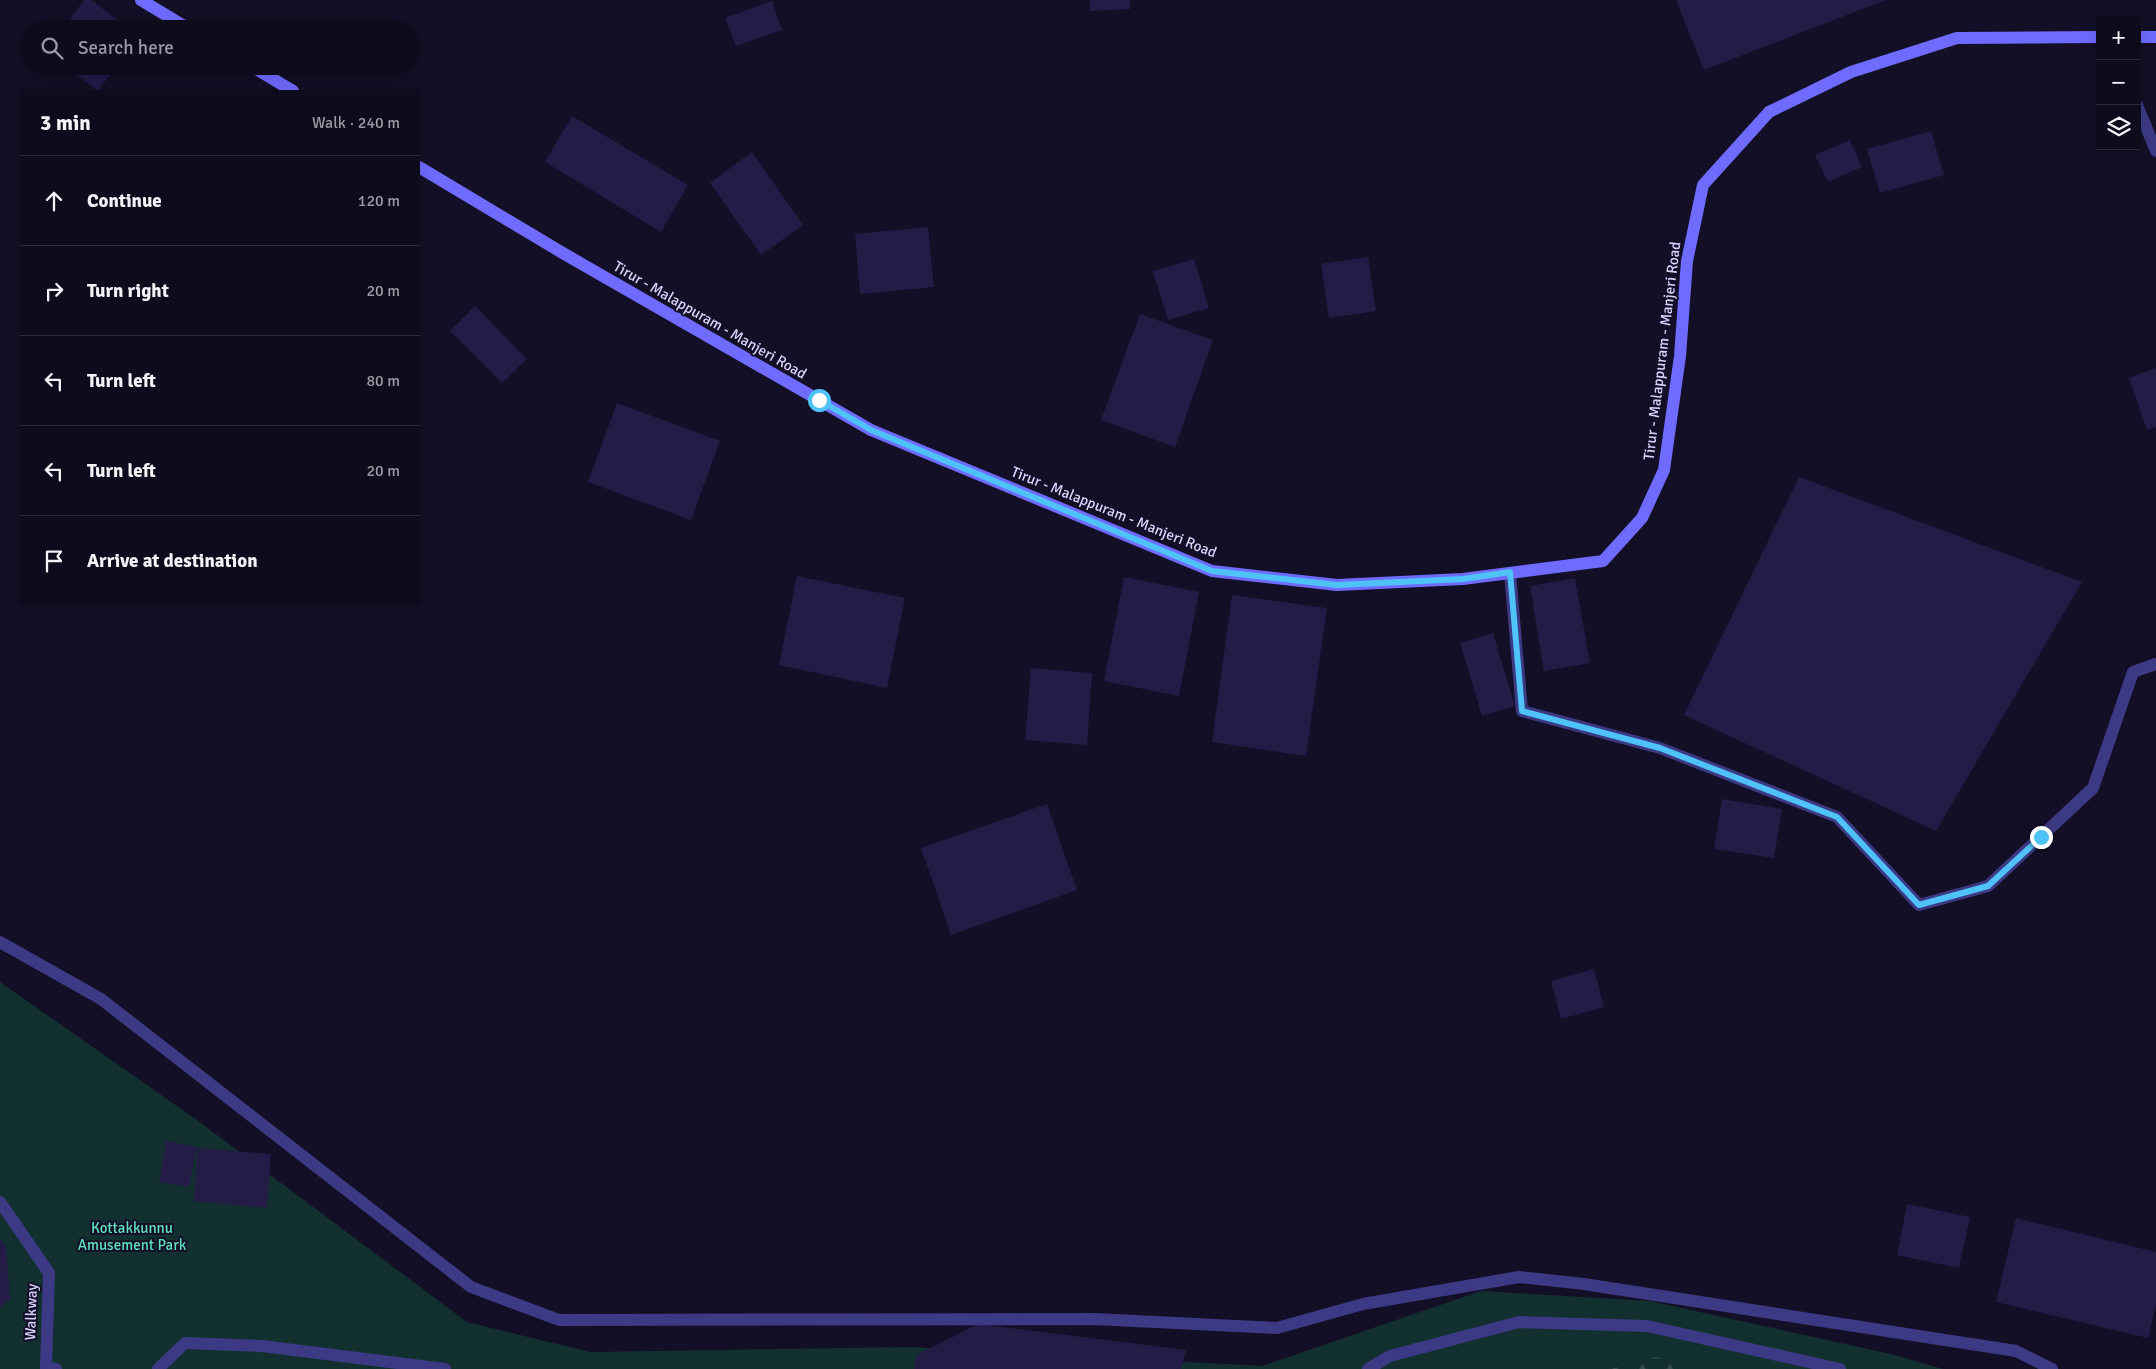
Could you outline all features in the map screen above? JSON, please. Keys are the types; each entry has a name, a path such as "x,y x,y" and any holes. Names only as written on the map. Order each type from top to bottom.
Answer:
{"main road":[{"path":"141,0 174,20"},
{"path":"2141,36 2156,36"},
{"name":"Tirur - Malappuram - Manjeri Road","path":"420,168 561,252 871,430 1212,571 1337,585 1463,579 1603,561 1642,518 1664,470 1680,356 1686,261 1703,185 1769,112 1851,72 1957,38 2096,37"},
{"path":"266,75 291,90"}],"street":[{"path":"2141,114 2156,150"},
{"path":"1510,572 1522,711 1660,748 1837,817 1919,905 1988,886 2093,788 2133,672 2156,664"},
{"path":"0,942 101,999 471,1287 560,1320 1094,1319 1277,1328 1363,1304 1519,1277 1584,1284 2016,1351 2052,1369"},
{"name":"Walkway","path":"0,1202 49,1273 46,1367 56,1369"},
{"path":"1368,1369 1390,1356 1519,1322 1647,1326 1840,1369"},
{"path":"158,1369 185,1343 262,1346 445,1369"}],"green space":[{"name":"Kottakkunnu Amusement Park","path":"0,982 197,1120 467,1322 590,1352 909,1347 1262,1366 1481,1291 1650,1301 1891,1354 1943,1369 0,1369"},
{"path":"1656,1357 1683,1369 1610,1369"}],"building":[{"path":"84,0 91,0 118,20 70,20"},
{"path":"1090,0 1130,0 1130,9 1090,11"},
{"path":"1676,0 1886,0 1704,70"},
{"path":"772,1 782,30 736,46 725,18"},
{"path":"77,75 110,75 99,90"},
{"path":"572,116 688,185 661,232 545,162"},
{"path":"1931,131 1944,175 1880,193 1867,149"},
{"path":"1850,140 1862,167 1828,182 1815,155"},
{"path":"752,152 803,225 761,255 710,183"},
{"path":"928,227 934,287 860,294 855,234"},
{"path":"1368,257 1376,311 1329,318 1321,264"},
{"path":"1194,259 1209,308 1168,320 1153,271"},
{"path":"475,306 527,359 502,383 450,331"},
{"path":"1140,314 1213,340 1175,447 1101,420"},
{"path":"2156,368 2156,427 2147,430 2129,378"},
{"path":"617,403 720,441 691,520 588,482"},
{"path":"1799,477 2082,582 1936,831 1684,715"},
{"path":"797,576 905,598 887,688 779,665"},
{"path":"1124,577 1199,592 1179,696 1104,681"},
{"path":"1575,578 1590,663 1544,671 1530,586"},
{"path":"1232,595 1327,608 1306,756 1212,742"},
{"path":"1493,633 1515,706 1482,716 1460,643"},
{"path":"1031,668 1092,673 1087,745 1025,740"},
{"path":"1722,799 1782,809 1774,858 1714,849"},
{"path":"1047,804 1077,890 951,935 921,848"},
{"path":"1594,969 1604,1007 1561,1019 1551,981"},
{"path":"166,1141 197,1147 189,1187 159,1182"},
{"path":"198,1148 271,1154 267,1208 194,1201"},
{"path":"1907,1204 1970,1217 1959,1268 1897,1255"},
{"path":"2016,1218 2156,1252 2156,1304 2148,1338 1996,1302"},
{"path":"0,1240 6,1246 10,1299 0,1307"},
{"path":"978,1324 1186,1350 1181,1369 914,1369 917,1355"}],"route":[{"path":"819,400 871,430 1212,571 1337,585 1463,579 1510,572 1522,711 1660,748 1837,817 1919,905 1988,886 2041,837"}]}
